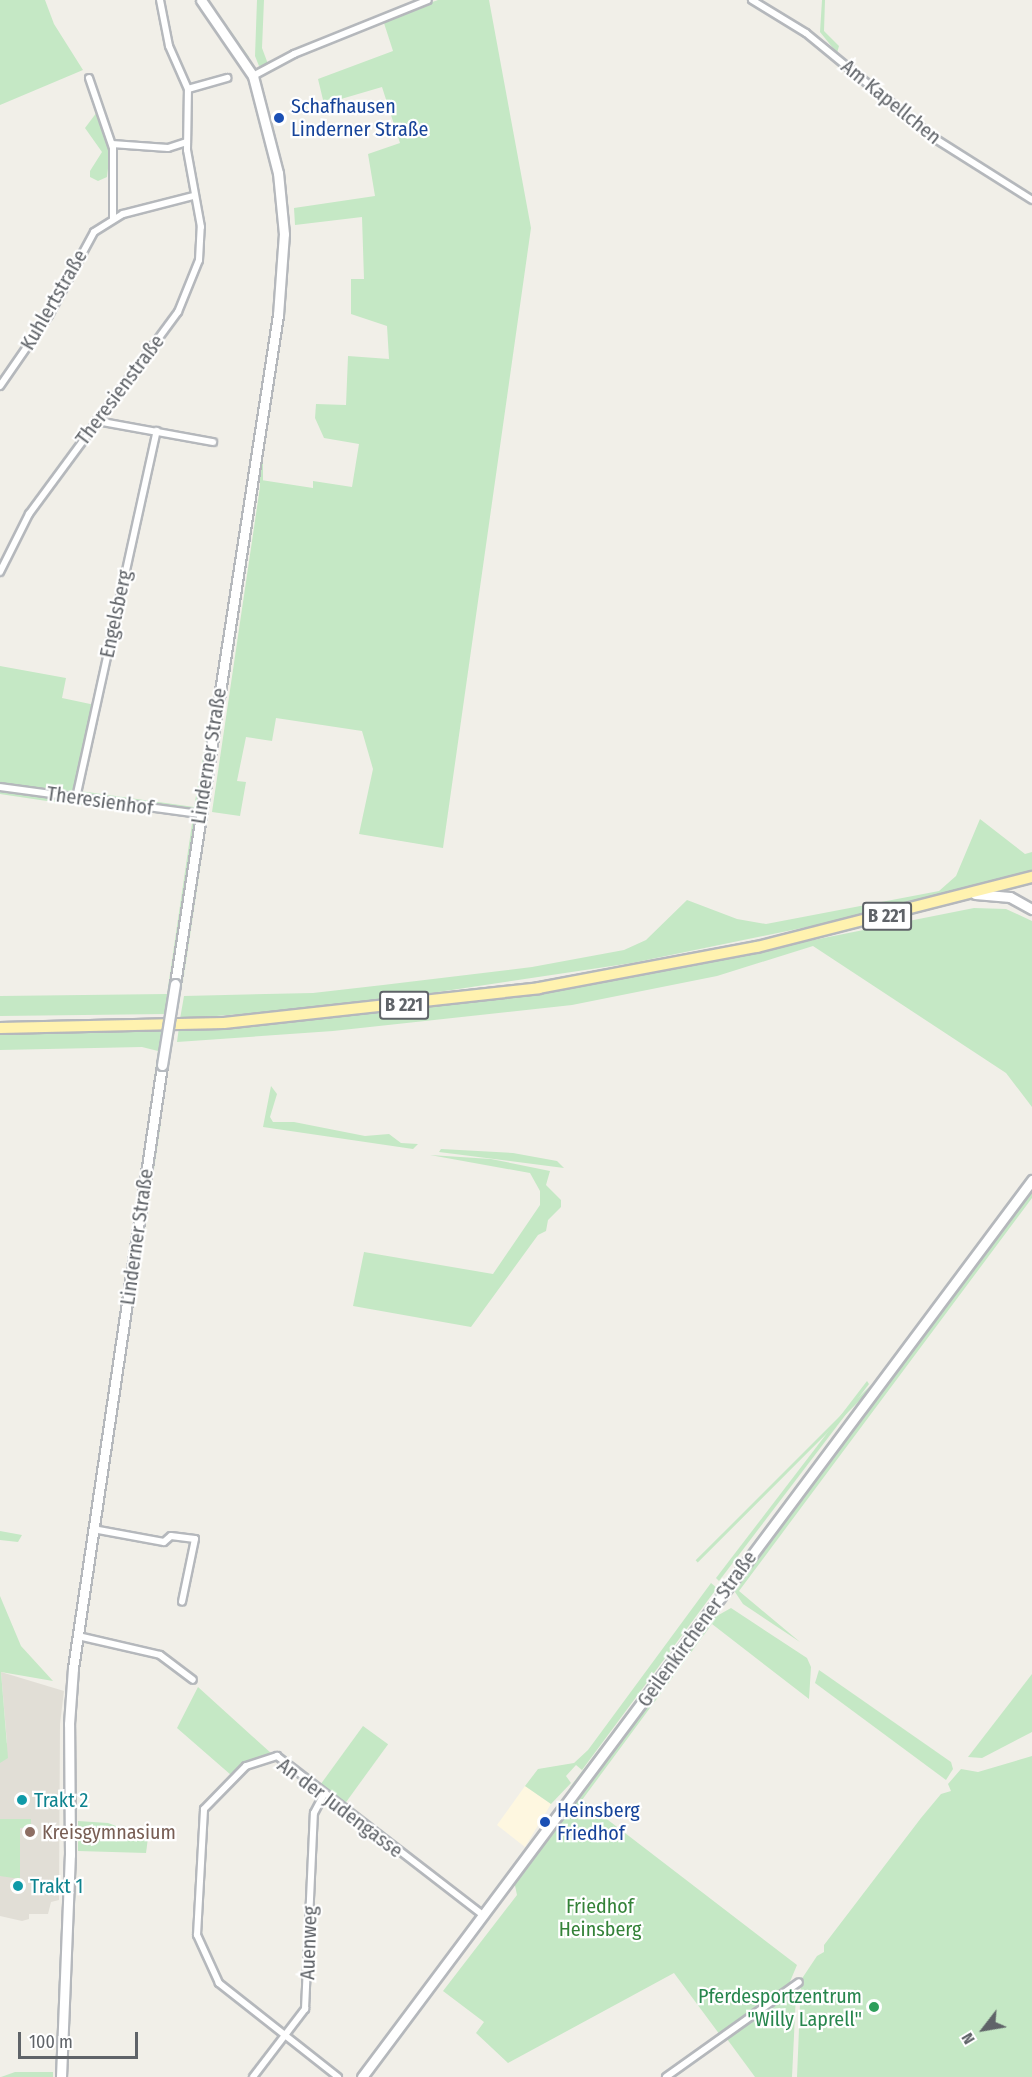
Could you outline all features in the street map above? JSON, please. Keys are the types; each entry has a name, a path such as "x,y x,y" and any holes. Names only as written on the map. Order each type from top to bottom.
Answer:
{"main road":[{"name":"Linderner Straße","path":"61,2077 70,1856 69,1724 78,1636 283,266 284,204 253,76 201,0"},
{"name":"B 221","path":"0,1028 224,1023 539,988 757,947 1032,877"},
{"path":"970,894 1010,897 1032,909"},
{"name":"Geilenkirchener Straße","path":"362,2077 1032,1180"}],"street":[{"path":"160,0 169,46 188,89 227,78"},
{"path":"253,76 294,54 428,0"},
{"name":"Am Kapellchen","path":"752,0 813,38 934,138 1032,200"},
{"path":"89,78 112,144 113,219"},
{"name":"Theresienstraße","path":"0,572 29,514 178,312 199,260 201,227 193,196 187,142 188,89"},
{"path":"112,144 168,148 187,142"},
{"name":"Kuhlertstraße","path":"0,386 50,315 94,232 113,219 193,196"},
{"path":"97,421 213,442"},
{"name":"Engelsberg","path":"76,798 157,431"},
{"name":"Theresienhof","path":"0,787 200,814"},
{"path":"93,1529 164,1542 171,1536 195,1539 182,1602"},
{"path":"78,1636 160,1655 193,1680"},
{"name":"An der Judengasse","path":"338,2077 222,1986 200,1943 201,1822 204,1809 240,1771 277,1756 483,1915"},
{"name":"Auenweg","path":"253,2077 286,2037 307,2001 314,1814 324,1794"},
{"path":"666,2077 799,1982"}],"shaded area":[{"name":"Kreisgymnasium","path":"1,1672 64,1691 60,1724 59,1900 51,1902 48,1914 29,1914 29,1919 22,1921 0,1916 0,1744 7,1743"},
{"path":"525,1786 551,1804 525,1847 497,1825"}],"green space":[{"path":"0,0 45,0 54,24 83,70 0,105"},
{"path":"205,0 209,0 249,57 247,58"},
{"path":"257,0 264,0 262,48 268,64 259,66 255,56"},
{"path":"438,0 489,0 531,228 443,848 359,834 373,769 362,731 276,718 272,741 246,737 237,781 246,782 240,816 212,812 261,480 313,488 313,481 352,487 359,444 324,438 315,418 316,404 346,405 348,356 389,359 387,326 351,314 351,279 364,279 362,217 295,225 294,208 375,196 368,154 400,143 382,87 324,104 318,79 393,51 383,20"},
{"path":"822,0 825,0 824,31 839,46 837,53 820,32"},
{"path":"97,112 110,152 107,177 98,181 90,177 90,171 102,152 85,128"},
{"path":"260,450 263,450 263,650 260,650"},
{"path":"222,651 200,806 194,808 82,795 80,791 194,807"},
{"path":"230,652 232,653 209,808 207,805"},
{"path":"0,666 66,678 62,698 95,705 75,795 0,783"},
{"path":"0,790 127,809 60,803 0,794"},
{"path":"193,817 196,823 167,1014 0,1016 0,996 167,994"},
{"path":"980,819 1025,854 1032,852 1032,870 880,912 632,963 351,1005 180,1019 184,996 313,993 532,967 624,950 646,940 687,900 737,919 766,924 939,891 956,876"},
{"path":"206,820 200,869 182,989 204,821"},
{"path":"974,908 1006,909 1032,921 1032,1107 1006,1073 813,946 717,976 572,1005 333,1031 177,1042 179,1027 278,1024 552,992"},
{"path":"165,1028 128,1282 125,1281 158,1051 142,1047 0,1050 0,1030"},
{"path":"271,1086 277,1094 270,1117 273,1122 294,1122 365,1136 389,1134 401,1143 418,1144 413,1149 263,1127"},
{"path":"158,1123 161,1123 130,1327 129,1326"},
{"path":"441,1149 513,1153 557,1161 564,1168 439,1152"},
{"path":"430,1155 491,1159 550,1171 546,1185 561,1200 561,1207 548,1220 546,1231 538,1235 471,1327 353,1306 364,1252 493,1274 540,1205 540,1191 530,1173"},
{"path":"1032,1174 876,1383 874,1382 1005,1207"},
{"path":"1032,1184 1032,1198 739,1591 800,1642 743,1604 735,1592 737,1584"},
{"path":"867,1381 869,1384 719,1581 716,1578"},
{"path":"871,1385 873,1387 698,1562 696,1560"},
{"path":"0,1531 22,1535 18,1542 0,1540"},
{"path":"711,1583 717,1588 582,1770 576,1765 566,1776 571,1783 551,1804 525,1786 538,1769 574,1763 588,1750"},
{"path":"719,1592 601,1751 572,1788 570,1787"},
{"path":"0,1596 21,1646 53,1681 1,1672 8,1758 0,1763"},
{"name":"Friedhof Heinsberg","path":"731,1608 807,1658 811,1667 809,1699 712,1624 582,1800 797,1965 789,1984 720,2035 674,1973 508,2063 476,2033 484,2022 443,1991 517,1895 514,1881 577,1797 693,1643 715,1617"},
{"path":"819,1670 951,1762 953,1769 946,1780 815,1683"},
{"path":"1032,1674 1032,1732 982,1758 968,1757"},
{"path":"198,1687 272,1754 243,1763 231,1775 177,1728"},
{"path":"363,1726 388,1744 344,1805 319,1787"},
{"path":"1032,1756 1032,2077 797,2077 801,1980 817,1956 824,1952 824,1945 921,1818 941,1794 951,1791 948,1784 961,1769 978,1772"},
{"path":"0,1819 31,1819 31,1827 20,1828 20,1879 0,1876"},
{"path":"78,1821 108,1823 148,1838 146,1853 78,1851"},
{"path":"790,1989 795,1989 796,1994 792,2077 755,2077 727,2039"},
{"path":"15,2072 53,2072 53,2077 1,2077"}],"place":[{"name":"Schafhausen Linderner Straße","path":"279,118"},
{"name":"Trakt 2","path":"22,1800"},
{"name":"Heinsberg Friedhof","path":"545,1822"},
{"name":"Kreisgymnasium","path":"30,1832"},
{"name":"Trakt 1","path":"18,1886"},
{"name":"Pferdesportzentrum \"Willy Laprell\"","path":"874,2007"}]}
